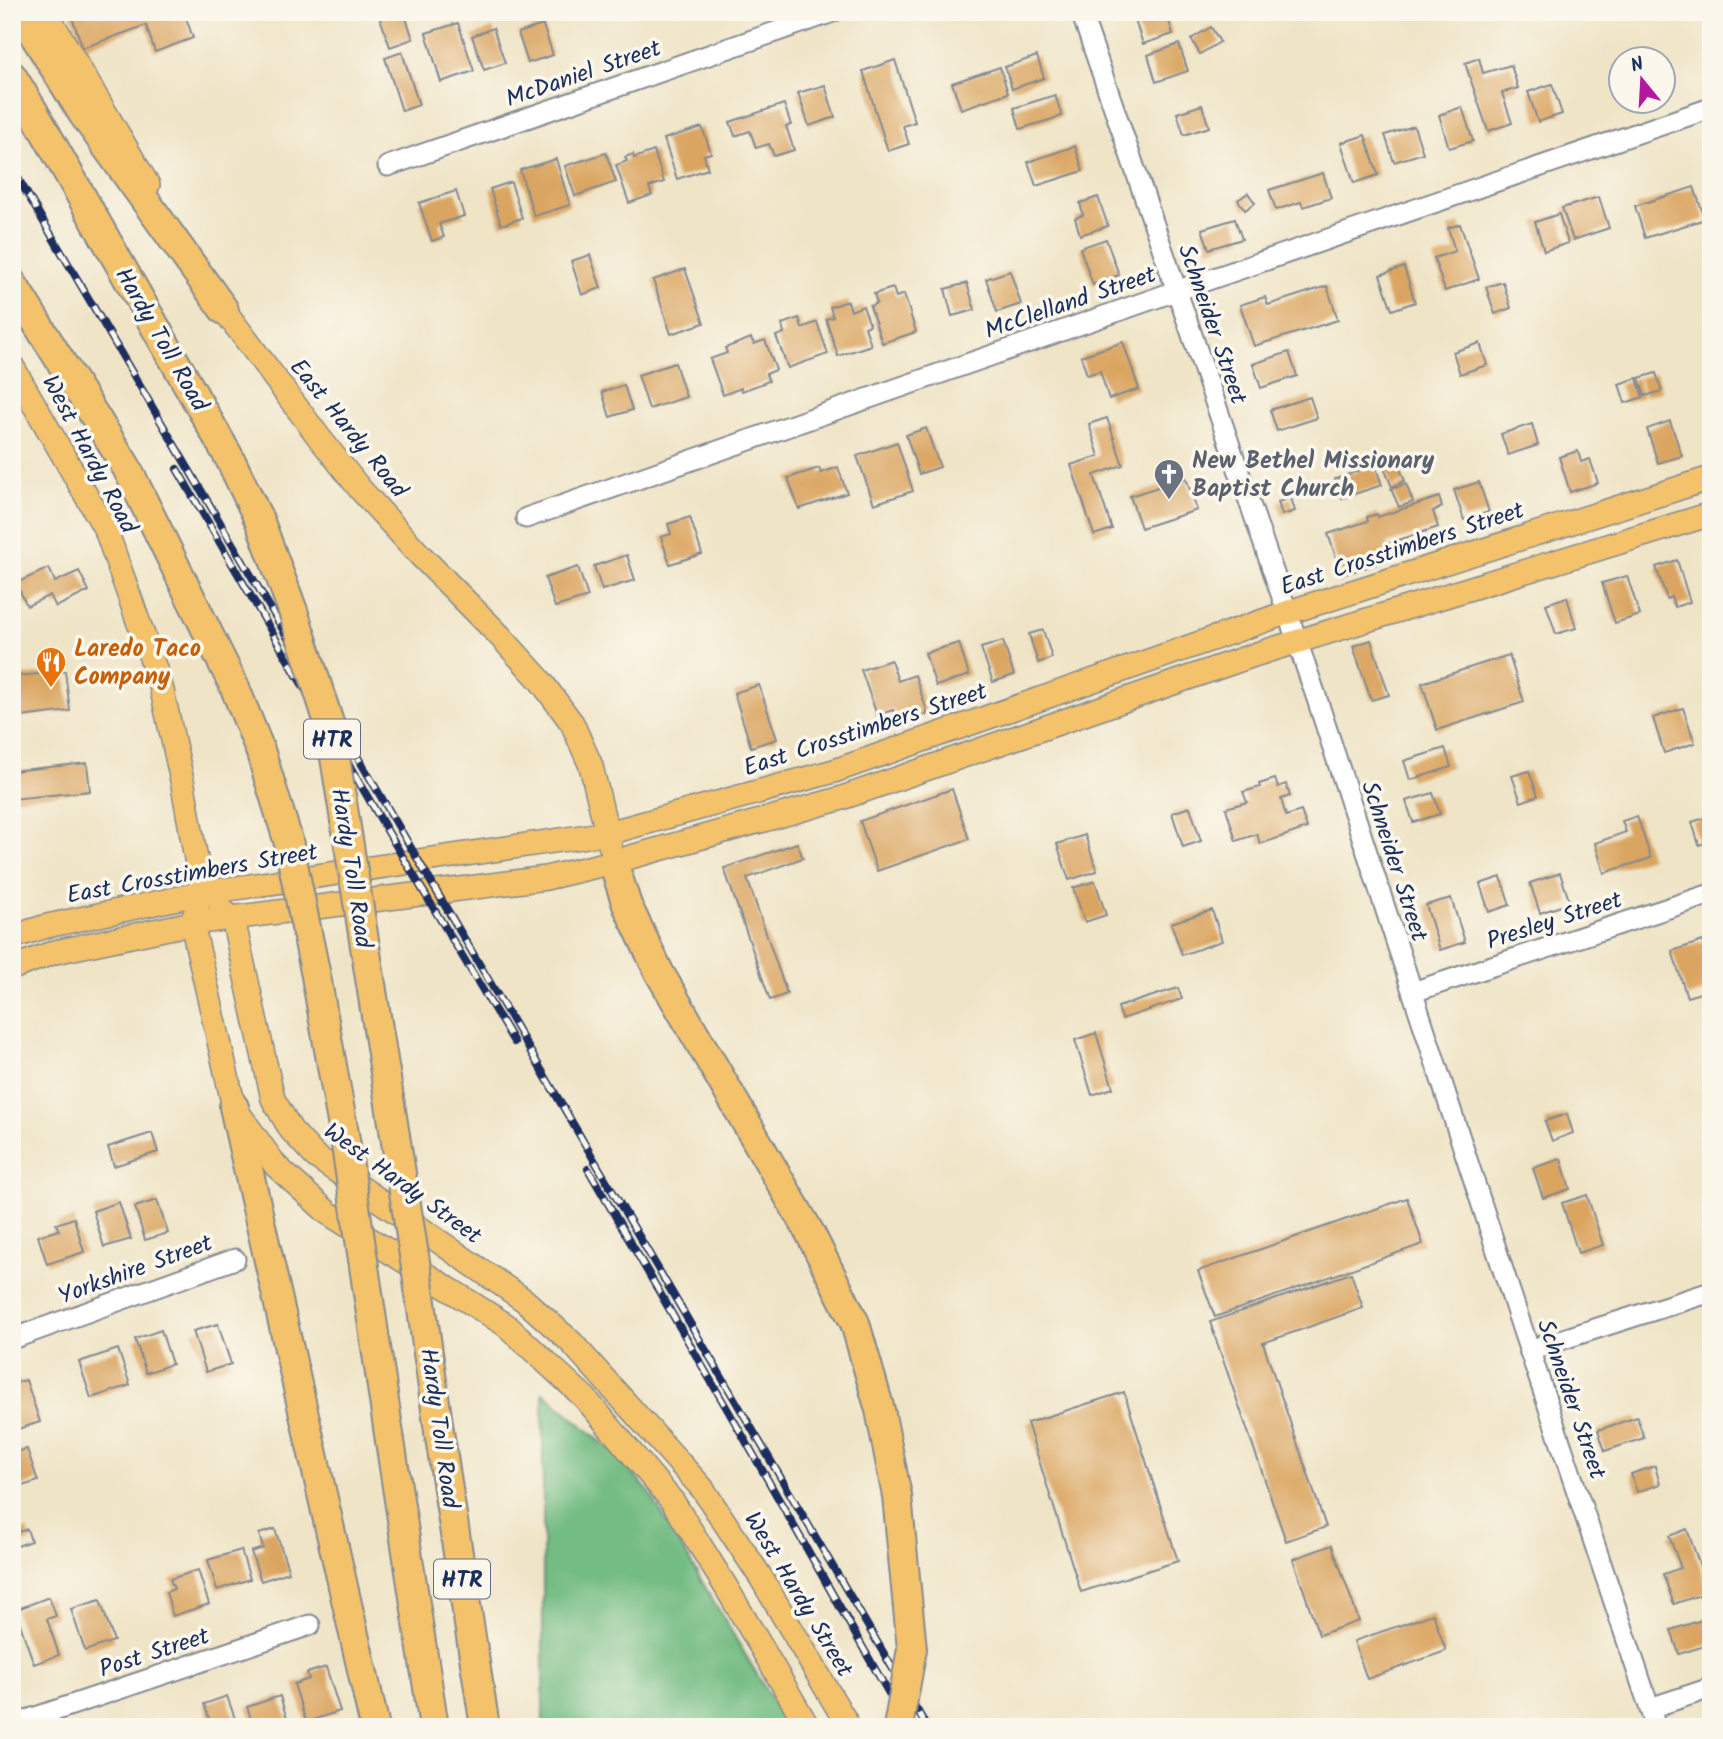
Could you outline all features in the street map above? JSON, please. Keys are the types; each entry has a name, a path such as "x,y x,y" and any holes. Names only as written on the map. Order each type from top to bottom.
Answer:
{"highway":[{"path":"20,12 83,114 224,310"},
{"name":"Hardy Toll Road","path":"12,76 230,459 270,547 330,726 415,1260 485,1727"},
{"name":"Hardy Toll Road","path":"12,283 127,468 235,688 260,750 288,840 345,1139 434,1727"},
{"path":"613,862 627,905 659,972 810,1233 855,1323 880,1410 897,1496 912,1649 898,1727"},
{"path":"234,1107 375,1727"}],"main road":[{"name":"East Hardy Road","path":"46,12 224,310 360,489 540,680 572,723 591,766 613,862"},
{"name":"West Hardy Road","path":"12,366 106,530 137,615 161,686 172,730 202,893"},
{"name":"East Crosstimbers Street","path":"12,937 47,926 202,893 608,833 834,771 1286,613 1711,478"},
{"name":"East Crosstimbers Street","path":"12,968 55,952 192,923 546,878 613,862 839,799 1257,654 1711,514"},
{"path":"1496,546 1505,578"},
{"path":"985,719 996,745"},
{"path":"834,771 839,799"},
{"path":"233,919 202,893 192,923 234,1107 276,1166 328,1213 506,1325 585,1398 673,1502 808,1727"},
{"name":"West Hardy Street","path":"233,919 273,1099 291,1130 315,1156 524,1300 571,1342 702,1488 760,1576 849,1727"}],"street":[{"name":"McDaniel Street","path":"388,166 833,12"},
{"name":"Schneider Street","path":"1081,12 1297,642 1529,1350 1653,1717"},
{"name":"McClelland Street","path":"526,518 1711,108"},
{"name":"Presley Street","path":"1413,992 1711,894"},
{"name":"Yorkshire Street","path":"12,1339 235,1259"},
{"path":"1529,1350 1711,1292"},
{"name":"Post Street","path":"15,1720 310,1625"},
{"path":"1653,1717 1711,1688"}],"green space":[{"path":"543,1392 620,1458 649,1492 788,1727 543,1727"}],"building":[{"path":"70,12 184,12 193,38 155,52 146,25 83,48"},
{"path":"378,12 404,12 413,39 390,47"},
{"path":"1166,12 1173,34 1143,44 1135,20"},
{"path":"458,23 474,71 441,82 426,33"},
{"path":"543,25 553,55 528,63 518,33"},
{"path":"1211,27 1220,42 1200,54 1191,39"},
{"path":"493,28 505,63 484,70 472,36"},
{"path":"1179,44 1188,71 1156,82 1148,55"},
{"path":"402,52 419,105 402,111 385,58"},
{"path":"1037,56 1044,78 1012,89 1005,67"},
{"path":"1479,58 1483,73 1511,65 1518,88 1502,93 1512,123 1488,131 1465,63"},
{"path":"895,60 915,122 903,126 909,144 888,151 863,71"},
{"path":"1000,67 1008,93 961,109 952,83"},
{"path":"1552,84 1562,114 1538,122 1528,92"},
{"path":"825,85 835,117 809,126 798,93"},
{"path":"1055,95 1062,116 1020,129 1014,108"},
{"path":"784,104 791,125 786,126 794,150 774,156 769,144 756,148 750,131 735,136 730,122"},
{"path":"1202,105 1209,127 1184,135 1177,113"},
{"path":"1462,107 1473,141 1449,148 1439,115"},
{"path":"1414,126 1423,153 1394,162 1385,135"},
{"path":"702,127 711,153 704,155 708,169 677,179 664,139"},
{"path":"1365,135 1378,175 1354,183 1341,143"},
{"path":"1075,146 1083,171 1036,186 1028,162"},
{"path":"654,151 664,182 649,187 652,195 629,203 616,165 627,161 625,157 633,154 634,158"},
{"path":"606,153 616,182 575,196 565,166"},
{"path":"556,159 570,205 534,216 520,170"},
{"path":"1323,173 1331,198 1303,207 1301,202 1276,210 1269,190"},
{"path":"511,182 522,218 501,225 490,189"},
{"path":"1694,187 1705,219 1645,238 1635,206"},
{"path":"456,191 464,216 439,224 444,237 432,241 419,203"},
{"path":"1248,193 1255,203 1245,210 1238,200"},
{"path":"1098,197 1108,226 1080,235 1075,218 1083,215 1080,203"},
{"path":"1599,197 1609,228 1573,240 1562,208"},
{"path":"1559,214 1568,243 1544,251 1535,222"},
{"path":"1235,219 1242,239 1209,249 1202,229"},
{"path":"1460,224 1479,279 1445,291 1434,258 1455,251 1448,228"},
{"path":"1106,239 1119,275 1093,285 1080,248"},
{"path":"590,255 601,288 582,295 571,261"},
{"path":"1404,267 1415,302 1392,310 1380,275"},
{"path":"685,269 704,323 671,334 653,280"},
{"path":"1010,271 1021,304 997,312 986,279"},
{"path":"1503,282 1511,308 1495,314 1486,287"},
{"path":"967,283 975,310 952,316 945,289"},
{"path":"1327,286 1338,320 1254,346 1240,305 1265,297 1268,305"},
{"path":"893,288 896,297 904,294 916,332 882,343 870,306 877,303 874,294"},
{"path":"848,301 851,311 863,306 870,325 865,327 871,345 838,356 826,319 833,317 830,307"},
{"path":"799,318 802,328 817,322 828,354 788,368 776,336 784,333 782,324"},
{"path":"751,338 754,344 765,340 776,370 766,374 769,381 723,395 710,359 727,353 725,348"},
{"path":"1123,342 1139,389 1109,399 1100,371 1087,375 1081,356"},
{"path":"1480,343 1487,365 1460,374 1453,352"},
{"path":"1289,352 1297,376 1261,388 1253,364"},
{"path":"675,363 686,397 649,409 638,375"},
{"path":"1656,373 1662,391 1645,396 1639,378"},
{"path":"1637,378 1643,397 1625,403 1619,384"},
{"path":"624,385 632,410 610,417 602,392"},
{"path":"1310,397 1317,418 1277,431 1270,410"},
{"path":"1107,418 1123,465 1094,475 1112,529 1094,535 1071,465 1099,456 1089,424"},
{"path":"1670,421 1682,456 1658,463 1647,429"},
{"path":"1532,424 1538,445 1508,455 1501,434"},
{"path":"926,428 940,467 919,474 906,435"},
{"path":"897,442 913,491 874,504 857,456"},
{"path":"1578,451 1581,462 1590,459 1598,483 1570,492 1559,457"},
{"path":"1395,456 1405,481 1392,487 1381,461"},
{"path":"1375,465 1382,485 1342,498 1335,479"},
{"path":"838,467 847,493 799,509 788,478 819,468 821,473"},
{"path":"1186,478 1197,510 1141,528 1130,496"},
{"path":"1479,482 1489,512 1464,520 1454,490"},
{"path":"1406,484 1413,502 1399,507 1391,489"},
{"path":"1439,497 1442,507 1433,511 1438,527 1387,544 1392,559 1342,575 1328,534 1368,521 1367,517 1377,514 1378,517"},
{"path":"1291,498 1295,511 1282,515 1278,502"},
{"path":"690,517 702,554 670,564 661,537 671,534 668,524"},
{"path":"627,555 635,580 602,590 594,566"},
{"path":"1677,560 1690,602 1675,607 1671,597 1667,599 1656,567"},
{"path":"578,567 588,597 555,607 545,578"},
{"path":"49,568 55,582 79,571 89,591 56,607 50,595 27,606 16,583"},
{"path":"1627,576 1640,615 1615,623 1602,583"},
{"path":"1567,597 1576,628 1556,634 1546,604"},
{"path":"1043,630 1052,658 1038,663 1029,634"},
{"path":"1371,640 1389,695 1371,700 1353,646"},
{"path":"1003,641 1014,675 993,682 981,648"},
{"path":"959,643 969,675 936,686 925,653"},
{"path":"1509,655 1524,702 1437,730 1422,683"},
{"path":"891,660 898,681 915,675 928,714 898,724 893,710 877,715 861,670"},
{"path":"65,671 70,711 12,718 12,677"},
{"path":"759,685 777,739 751,747 734,693"},
{"path":"1683,708 1695,743 1664,753 1653,718"},
{"path":"1445,748 1451,767 1410,780 1404,761"},
{"path":"87,763 90,791 12,799 12,771"},
{"path":"1529,771 1538,796 1521,802 1512,776"},
{"path":"1275,779 1278,787 1286,784 1290,796 1281,799 1286,816 1301,811 1307,828 1260,844 1257,834 1236,841 1226,808 1247,802 1243,792"},
{"path":"952,789 969,839 877,871 860,821"},
{"path":"1433,793 1440,814 1413,822 1406,801"},
{"path":"1190,807 1201,841 1183,847 1172,813"},
{"path":"1637,816 1651,858 1604,873 1595,843 1626,832 1622,821"},
{"path":"1711,816 1711,841 1699,845 1692,822"},
{"path":"1085,835 1097,871 1069,880 1057,844"},
{"path":"797,843 803,858 747,878 787,994 770,1000 724,868"},
{"path":"1560,873 1570,903 1540,913 1530,883"},
{"path":"1501,877 1510,905 1489,912 1480,884"},
{"path":"1095,881 1106,915 1085,922 1073,888"},
{"path":"1451,898 1465,942 1440,950 1426,905"},
{"path":"1212,910 1222,941 1182,955 1171,923"},
{"path":"1703,941 1711,966 1711,990 1687,997 1672,951"},
{"path":"1178,988 1182,999 1122,1019 1118,1007"},
{"path":"1096,1033 1113,1088 1092,1095 1075,1040"},
{"path":"1567,1114 1573,1133 1552,1141 1545,1121"},
{"path":"152,1133 158,1152 114,1166 108,1147"},
{"path":"1561,1159 1570,1189 1543,1198 1533,1168"},
{"path":"1587,1195 1603,1245 1578,1253 1562,1203"},
{"path":"1407,1198 1423,1244 1215,1317 1198,1271"},
{"path":"157,1200 168,1233 145,1240 135,1207"},
{"path":"119,1202 131,1239 104,1247 93,1211"},
{"path":"74,1218 84,1252 47,1264 38,1236 59,1230 56,1224"},
{"path":"1351,1273 1363,1308 1263,1343 1326,1527 1286,1541 1210,1322"},
{"path":"218,1324 231,1364 206,1372 193,1331"},
{"path":"161,1330 172,1364 146,1373 135,1339"},
{"path":"118,1349 130,1385 91,1398 79,1362"},
{"path":"26,1380 40,1422 18,1429 12,1412 12,1384"},
{"path":"1124,1392 1178,1561 1081,1592 1027,1423"},
{"path":"1637,1417 1644,1438 1605,1451 1598,1430"},
{"path":"27,1449 38,1481 19,1487 12,1468 12,1453"},
{"path":"1655,1466 1660,1484 1637,1492 1631,1474"},
{"path":"27,1529 31,1541 12,1548 12,1534"},
{"path":"275,1529 289,1572 261,1581 251,1552 263,1548 259,1534"},
{"path":"1687,1529 1709,1592 1674,1604 1663,1574 1681,1568 1669,1536"},
{"path":"1332,1545 1359,1621 1319,1635 1293,1559"},
{"path":"241,1550 250,1579 217,1590 208,1560"},
{"path":"198,1570 209,1604 173,1616 166,1592 174,1589 170,1579"},
{"path":"49,1597 56,1616 47,1619 59,1655 34,1664 15,1610"},
{"path":"100,1600 114,1641 85,1651 71,1609"},
{"path":"1433,1614 1446,1651 1367,1679 1354,1641"},
{"path":"1711,1617 1711,1644 1679,1654 1671,1630"},
{"path":"326,1667 340,1711 306,1722 294,1684 309,1679 307,1673"},
{"path":"227,1696 238,1727 212,1727 204,1704"},
{"path":"280,1696 287,1719 265,1727 254,1727 247,1707"}],"railway":[{"path":"12,168 927,1727"},
{"path":"177,469 395,844 514,1042"},
{"path":"588,1169 908,1727"}],"place":[{"name":"New Bethel Missionary Baptist Church","path":"1169,501"},
{"name":"Laredo Taco Company","path":"51,689"}]}
